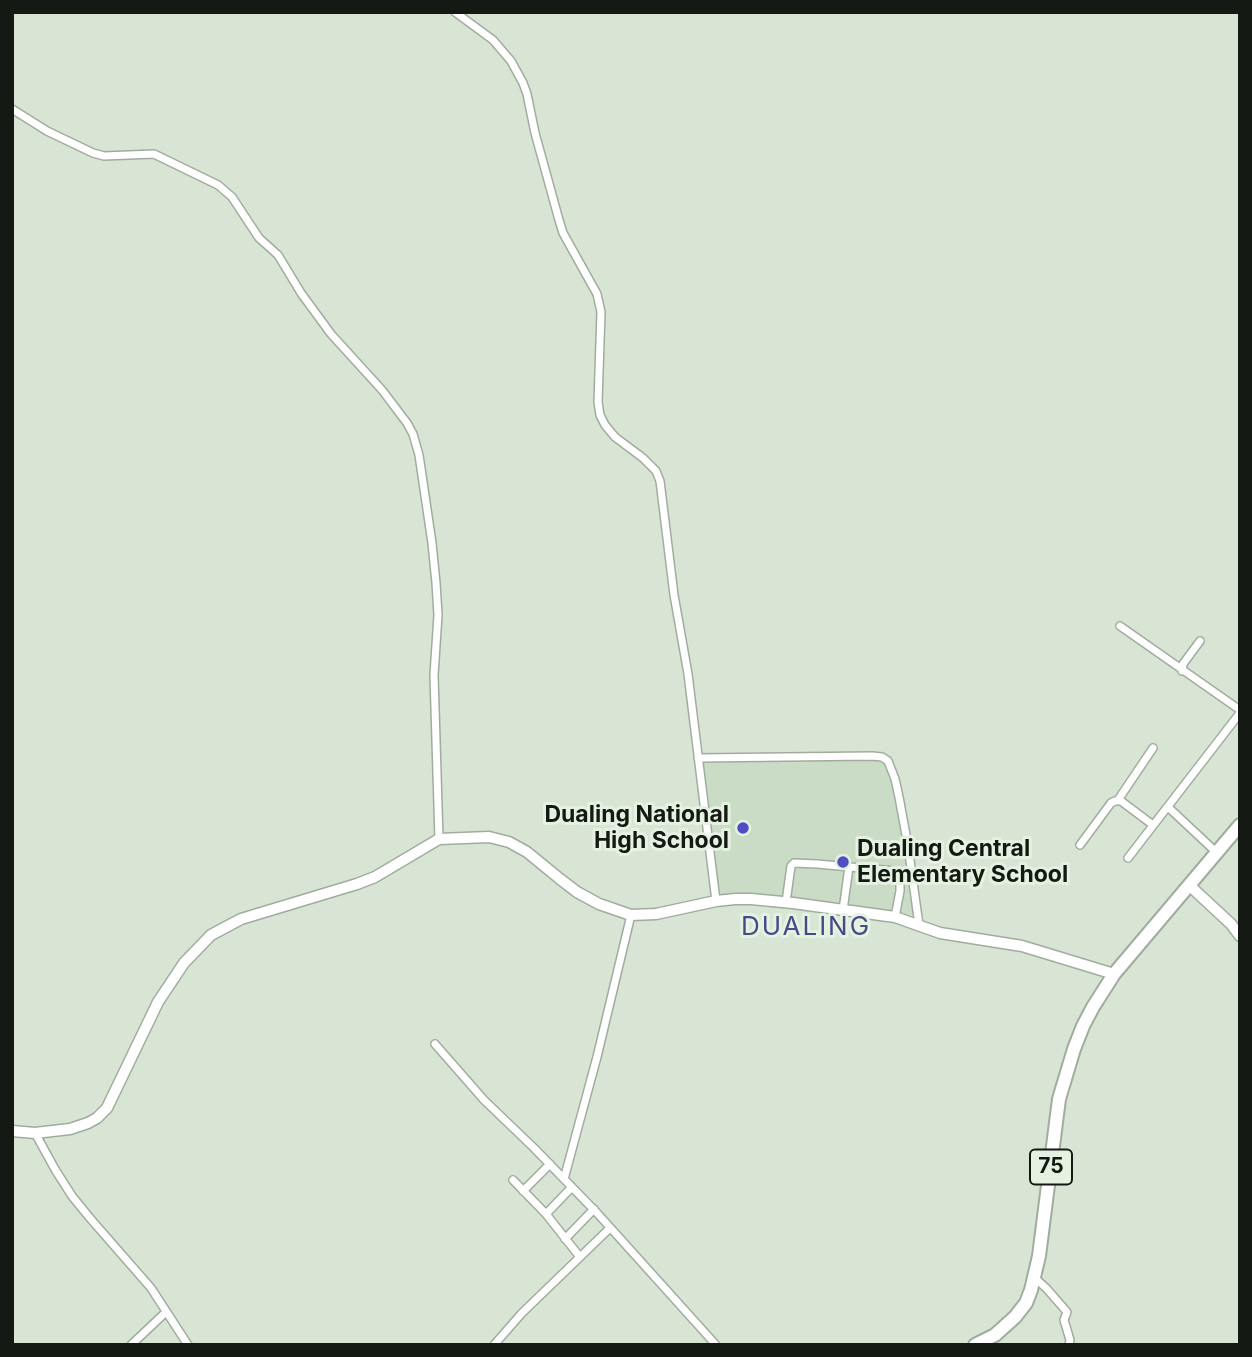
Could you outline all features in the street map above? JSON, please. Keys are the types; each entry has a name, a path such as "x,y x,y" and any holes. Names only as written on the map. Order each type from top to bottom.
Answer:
{"highway":[{"name":"75","path":"975,1345 995,1335 1015,1318 1026,1303 1035,1278 1059,1099 1083,1026 1114,974 1240,825"}],"street":[{"path":"455,12 494,40 512,61 523,83 559,220 597,294 601,312 598,394 600,415 615,436 656,471 660,481 688,674 716,901"},
{"path":"12,109 47,131 93,153 104,156 154,154 218,185 232,197 259,238 278,256 331,334 408,423 419,455 436,583 438,615 434,675 439,839"},
{"path":"1120,626 1240,712 1128,858"},
{"path":"1182,671 1183,664 1200,641"},
{"path":"1080,845 1111,803 1118,800 1153,748"},
{"path":"698,758 872,756 888,761 899,797 919,925"},
{"path":"1118,800 1153,825"},
{"path":"1168,807 1216,852"},
{"path":"12,1131 35,1133 77,1127 97,1118 107,1108 158,1002 184,963 211,935 241,919 374,877 439,839 489,837 509,842 527,852 577,892 599,904 631,915 656,914 716,901 751,899 786,902 895,917 951,935 1021,946 1114,974"},
{"path":"786,902 791,866 794,863 895,871 899,874 900,891 895,917"},
{"path":"844,910 849,867"},
{"path":"1190,886 1231,924 1240,936"},
{"path":"564,1179 631,915"},
{"path":"435,1044 484,1100 594,1209 716,1345"},
{"path":"35,1133 72,1196 150,1288 188,1345"},
{"path":"523,1191 550,1164"},
{"path":"513,1181 546,1214 580,1257"},
{"path":"546,1214 572,1187"},
{"path":"565,1239 594,1209"},
{"path":"494,1345 522,1313 610,1228"},
{"path":"1035,1278 1067,1312 1064,1321 1069,1345"},
{"path":"131,1345 166,1312"}],"shaded area":[{"name":"Dualing Central Elementary School","path":"702,760 881,760 888,768 896,792 917,916 793,898 717,896"}],"place":[{"name":"Dualing National High School","path":"743,828"},
{"name":"Dualing Central Elementary School","path":"843,862"}],"district":[{"name":"DUALING","path":"806,927"}]}
